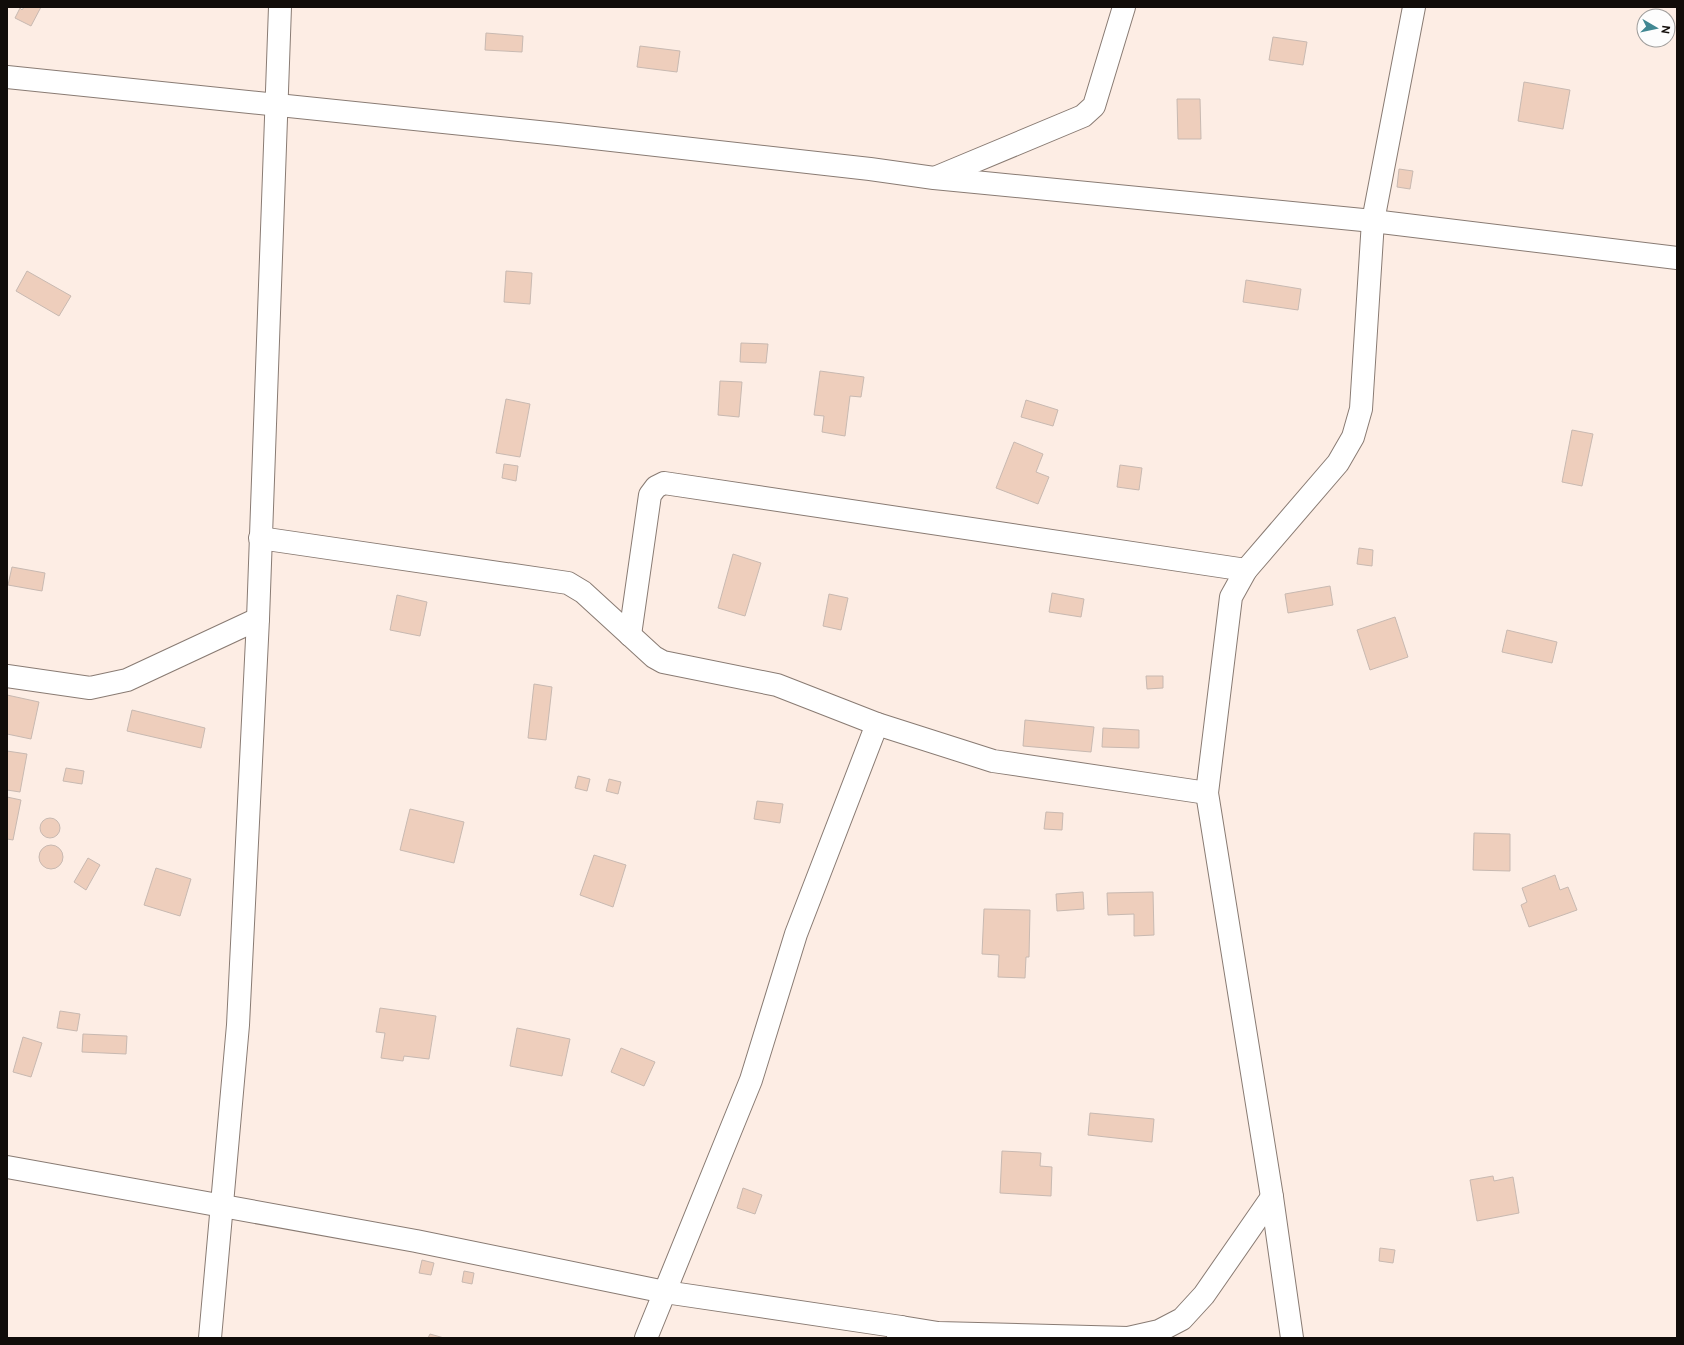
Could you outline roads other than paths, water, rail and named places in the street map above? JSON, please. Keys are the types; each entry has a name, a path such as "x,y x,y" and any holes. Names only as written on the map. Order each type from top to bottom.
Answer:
{"street":[{"path":"210,1338 238,1025 258,619 280,7"},
{"path":"934,178 1083,116 1094,106 1124,7"},
{"path":"1292,1338 1272,1197 1207,793 1231,597 1246,570 1338,463 1353,437 1361,409 1373,221 1414,7"},
{"path":"7,77 558,134 870,169 934,178 1373,221 1677,258"},
{"path":"630,635 650,495 656,487 664,483 1246,570"},
{"path":"260,538 568,582 583,592 654,657 663,662 777,685 877,724 992,761 1207,793"},
{"path":"7,676 90,688 128,680 258,619"},
{"path":"646,1338 751,1080 796,934 877,724"},
{"path":"7,1167 416,1241 665,1292 899,1332 1128,1338 1159,1331 1182,1318 1204,1295 1272,1197"}]}
